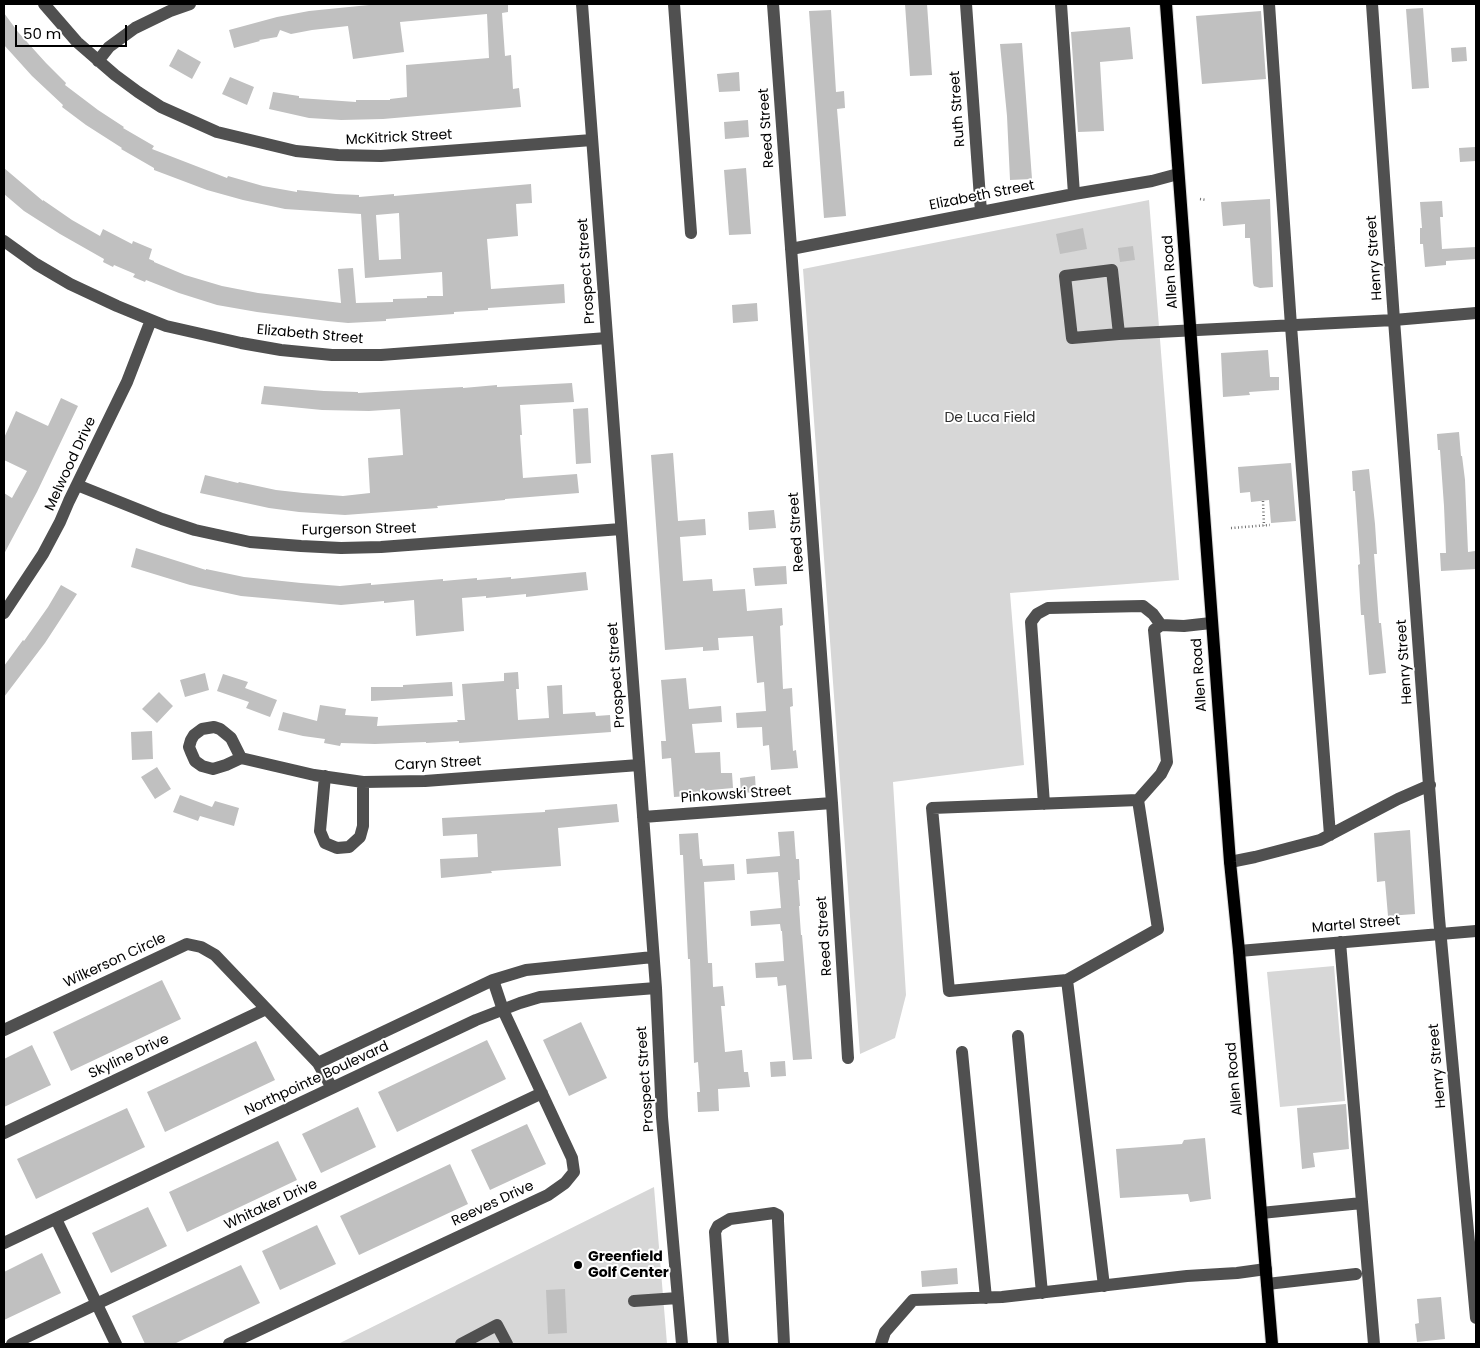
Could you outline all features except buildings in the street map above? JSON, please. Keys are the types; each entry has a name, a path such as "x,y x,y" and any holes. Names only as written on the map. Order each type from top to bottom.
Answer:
{"main road":[{"name":"Allen Road","path":"1166,4 1211,623 1272,1344"}],"street":[{"name":"McKitrick Street","path":"44,4 77,42 138,92 161,107 217,132 296,151 338,155 381,156 592,140"},
{"path":"98,61 109,47 135,28 163,14 190,4"},
{"name":"Prospect Street","path":"582,4 656,988 662,1117 682,1344"},
{"path":"674,4 691,233"},
{"name":"Reed Street","path":"773,4 832,803 848,1058"},
{"name":"Ruth Street","path":"966,4 981,212"},
{"path":"1060,4 1074,194"},
{"path":"1269,4 1291,326 1330,835"},
{"name":"Henry Street","path":"1372,4 1440,934 1476,1318"},
{"name":"Elizabeth Street","path":"791,249 1074,194 1152,181 1178,174"},
{"name":"Elizabeth Street","path":"4,241 36,264 70,284 166,326 281,350 381,355 607,338"},
{"path":"1119,334 1112,270 1065,276 1072,338 1394,320 1476,313"},
{"name":"Melwood Drive","path":"4,613 43,554 60,522 127,382 151,320"},
{"name":"Furgerson Street","path":"77,485 162,519 204,532 250,542 341,548 381,547 621,529"},
{"path":"1044,804 1031,622 1037,614 1048,608 1143,606 1153,614 1161,626"},
{"path":"1138,800 1158,929 1067,980 949,991 932,808 1138,800 1161,774 1167,762 1154,630 1161,626 1211,623"},
{"name":"Caryn Street","path":"241,758 363,782 425,781 639,765"},
{"path":"325,776 320,831 325,843 336,848 349,847 360,837 363,826 363,782"},
{"path":"1230,862 1320,840 1398,799 1430,785"},
{"name":"Pinkowski Street","path":"643,817 832,803"},
{"name":"Martel Street","path":"1239,951 1476,931"},
{"path":"1340,942 1374,1344"},
{"name":"Wilkerson Circle","path":"4,1030 187,944 215,955 318,1063 332,1088"},
{"name":"Northpointe Boulevard","path":"318,1063 493,980 526,970 653,957"},
{"name":"Reeves Drive","path":"230,1344 548,1195 565,1183 574,1172 572,1158 503,1010 493,980"},
{"path":"1067,980 1104,1286"},
{"name":"Northpointe Boulevard","path":"4,1243 476,1020 540,998 656,988"},
{"name":"Skyline Drive","path":"4,1133 266,1009"},
{"path":"1018,1036 1042,1293"},
{"path":"962,1052 986,1298"},
{"name":"Whitaker Drive","path":"12,1344 542,1093"},
{"path":"1261,1213 1362,1203"},
{"path":"724,1344 715,1232 718,1226 730,1219 774,1213 778,1215 784,1344"},
{"path":"56,1219 116,1344"},
{"path":"881,1344 885,1332 913,1300 986,1298 1266,1269"},
{"path":"1267,1284 1356,1274"},
{"path":"634,1301 678,1298"},
{"path":"460,1344 497,1325 507,1344"}],"path":[{"path":"1200,199 1206,200"},
{"path":"1263,501 1264,526"},
{"path":"1231,528 1270,525"}],"green space":[{"name":"De Luca Field","path":"1149,200 1179,580 1010,593 1024,765 893,782 906,995 895,1038 860,1054 803,269"},
{"path":"1334,966 1345,1101 1280,1107 1267,972"},
{"name":"Greenfield Golf Center","path":"654,1187 667,1344 338,1344"}],"place":[{"name":"Greenfield Golf Center","path":"578,1265"}]}
